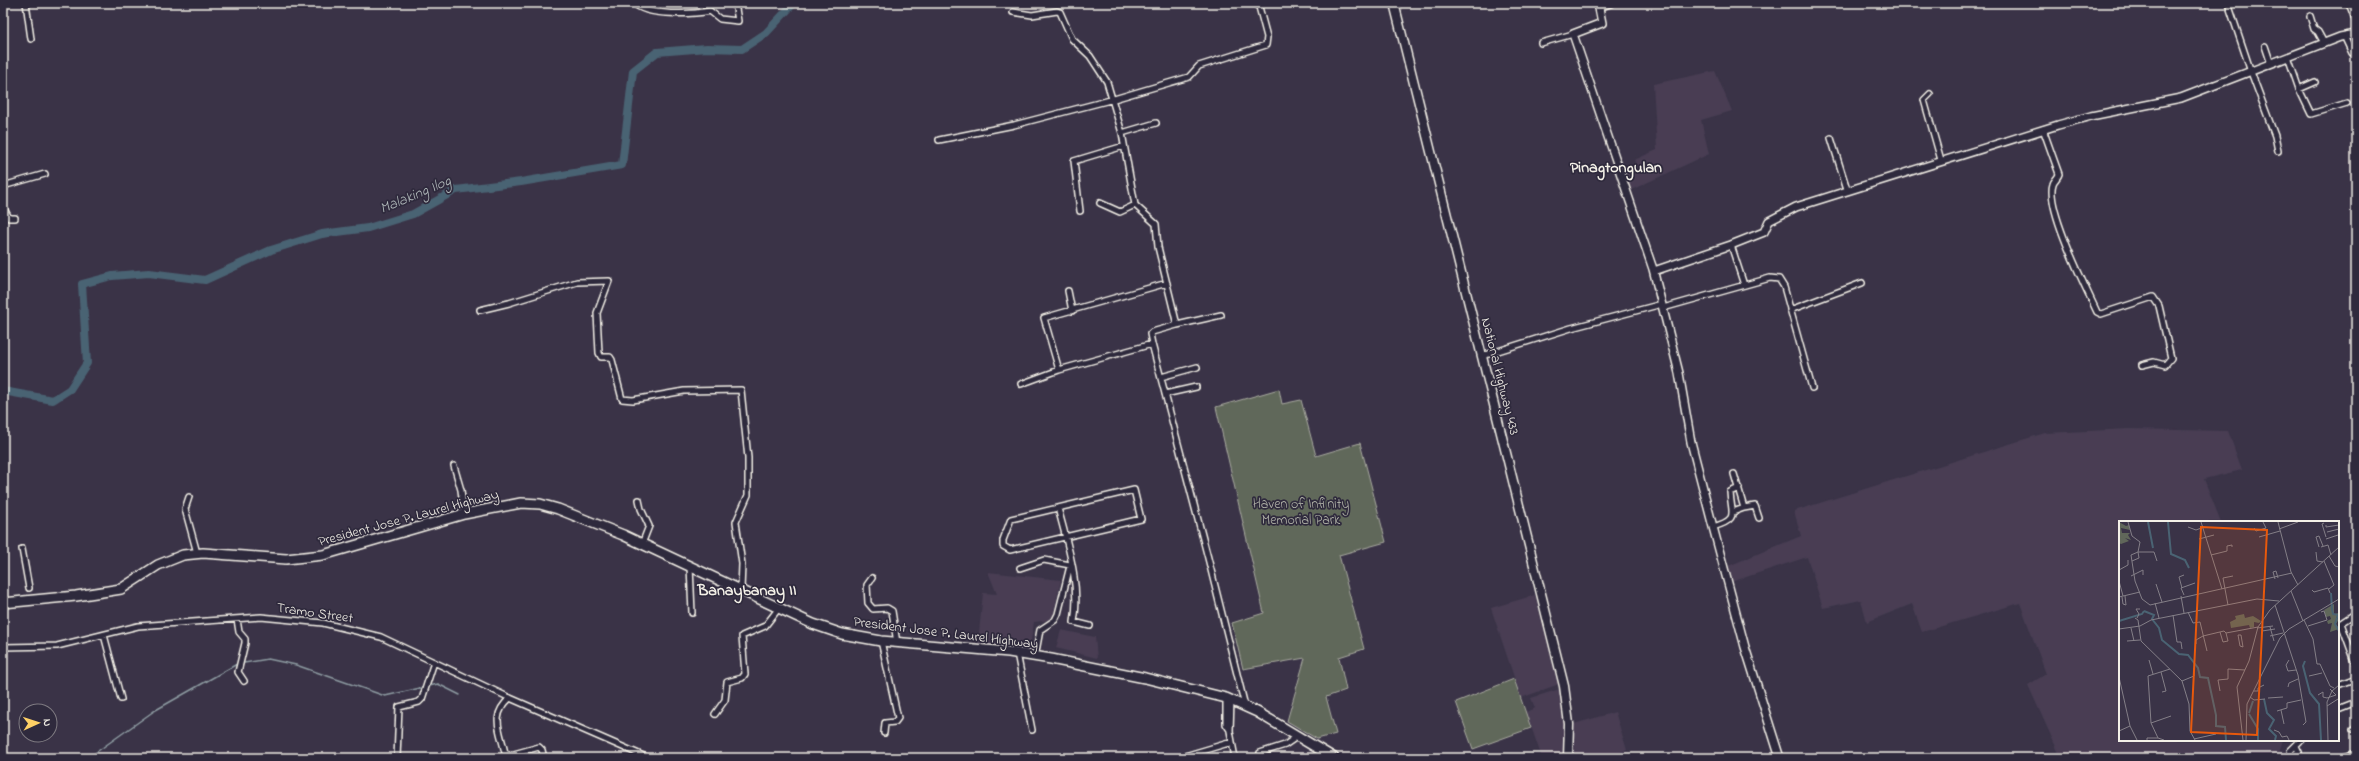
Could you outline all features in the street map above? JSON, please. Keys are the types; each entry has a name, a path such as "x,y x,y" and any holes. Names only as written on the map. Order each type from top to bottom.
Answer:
{"highway":[{"name":"President Jose P. Laurel Highway","path":"3,603 30,594 121,589 167,560 197,553 278,559 303,558 342,550 464,514 512,504 540,504 565,512 642,544 813,624 842,634 897,643 1017,653 1145,678 1228,699 1244,706 1298,736 1334,758"}],"main road":[{"name":"National Highway 433","path":"1394,3 1564,686 1569,724 1568,758"}],"street":[{"path":"26,3 32,39"},
{"path":"634,3 645,9 662,12 688,14 710,11 720,18 738,21 735,3"},
{"path":"939,140 1014,125 1114,99 1189,77 1199,66 1266,45 1268,37 1258,3"},
{"path":"1541,43 1600,25 1602,19 1599,6 1614,3"},
{"path":"2228,3 2250,72 2275,136 2278,151"},
{"path":"2349,3 2356,22"},
{"path":"1014,12 1032,14 1057,10 1060,12 1072,39 1090,56 1107,82 1114,99 1122,133 1135,205 1156,224 1158,247 1177,325"},
{"path":"2310,16 2314,29 2318,32 2324,43"},
{"path":"1573,34 1654,271 1684,394 1691,442 1745,647 1780,758"},
{"path":"1654,271 1731,245 1764,232 1769,221 1780,214 1847,189 2044,129 2092,116 2181,98 2324,43 2344,36 2356,34"},
{"path":"2344,36 2352,53 2356,53"},
{"path":"2265,46 2271,64"},
{"path":"2288,57 2299,89 2311,114 2347,103"},
{"path":"2299,89 2315,82"},
{"path":"1930,94 1924,100 1941,160"},
{"path":"1122,133 1156,123"},
{"path":"2044,129 2059,174 2053,183 2053,191 2061,230 2097,312 2101,314 2153,297 2159,306 2171,358 2165,365 2154,362 2142,365"},
{"path":"1831,138 1847,189"},
{"path":"1080,211 1074,161 1124,146"},
{"path":"3,186 45,174"},
{"path":"1100,203 1118,212 1124,212 1135,205"},
{"path":"3,207 9,218 15,218"},
{"path":"1731,245 1744,285"},
{"path":"1482,356 1571,328 1770,278 1779,279 1784,287 1812,388"},
{"path":"480,310 509,303 577,282 609,281 597,313 599,353 601,357 610,357 612,360 622,399 634,400 684,391 740,390 748,458 748,495 736,522 742,564 741,590"},
{"path":"1059,370 1044,318 1167,283"},
{"path":"1790,310 1862,283"},
{"path":"1068,291 1072,310"},
{"path":"1220,315 1177,325 1152,332 1150,334 1244,706"},
{"path":"1021,384 1059,370 1152,344"},
{"path":"1161,377 1197,367"},
{"path":"1165,394 1196,387"},
{"path":"454,466 461,490 464,514"},
{"path":"1734,474 1744,508"},
{"path":"1713,527 1727,523 1731,519 1733,512 1730,492 1739,488"},
{"path":"1134,490 1141,519 1010,550 1003,546 1003,540 1010,520 1058,508 1134,490"},
{"path":"189,497 185,509 197,553"},
{"path":"639,500 641,509 649,526 642,544"},
{"path":"1733,512 1755,506 1759,518"},
{"path":"1058,508 1077,606 1074,622 1090,626"},
{"path":"22,550 30,594"},
{"path":"1020,568 1044,560 1070,565"},
{"path":"1035,657 1040,630 1055,620 1060,609 1070,565"},
{"path":"690,566 692,613"},
{"path":"872,578 867,585 868,603 873,609 887,608 892,611 897,643"},
{"path":"715,714 725,700 727,682 742,678 746,674 742,636 765,626 779,608"},
{"path":"2356,613 2341,622 2356,664"},
{"name":"Tramo Street","path":"3,647 50,647 138,626 261,617 323,623 358,630 398,644 510,698 648,758"},
{"path":"237,619 239,632 245,639 238,672 244,680"},
{"path":"104,635 121,699"},
{"path":"881,641 898,718 895,722 885,723 884,733"},
{"path":"1017,653 1032,730"},
{"path":"397,758 399,706 419,702 422,699 434,662"},
{"path":"2339,685 2356,678"},
{"path":"510,698 502,705 497,719 505,753 510,755 539,747 542,750 544,758"},
{"path":"1228,699 1228,719 1235,758"},
{"path":"2339,708 2356,702"},
{"path":"1260,753 1285,745 1298,736"},
{"path":"2292,757 2290,751 2300,741"},
{"path":"1178,758 1195,756 1232,742"},
{"path":"2341,758 2356,753"}],"shaded area":[{"path":"1715,71 1732,111 1701,120 1709,154 1629,191 1622,172 1637,166 1634,160 1657,150 1653,84"},
{"path":"2129,429 2228,431 2242,470 2204,479 2221,521 2119,521 2119,741 2283,741 2279,754 2280,758 2061,758 2028,685 2046,674 2020,603 1922,632 1912,604 1867,622 1861,600 1823,608 1807,557 1731,582 1726,567 1801,536 1794,511 2045,433"},
{"path":"988,572 1061,580 1052,620 1034,622 1030,647 978,642 983,593 997,594"},
{"path":"1535,595 1559,684 1521,698 1491,608"},
{"path":"1061,630 1095,637 1097,658 1056,648"},
{"path":"1560,689 1564,704 1566,725 1563,758 1542,758 1526,712 1535,708 1531,698"},
{"path":"1615,712 1627,750 1615,755 1615,758 1572,758 1574,724"}],"green space":[{"name":"Haven of Infinity Memorial Park","path":"1279,389 1282,404 1301,400 1316,456 1360,443 1386,542 1339,555 1364,649 1339,657 1346,690 1326,697 1336,734 1317,739 1287,721 1305,658 1243,669 1232,623 1264,613 1216,407"},
{"path":"1514,679 1531,728 1473,749 1456,702"}],"waterway":[{"name":"Malaking Ilog","path":"3,391 53,400 70,389 87,363 82,284 112,276 149,273 205,280 271,250 322,234 368,228 413,214 456,190 521,182 622,165 633,71 657,52 707,48 742,49 766,33 794,3"},
{"path":"244,663 268,659 296,665 385,696 438,684 460,695"},
{"path":"88,758 154,711 237,664"}],"district":[{"name":"Pinagtongulan","path":"1616,166"},
{"name":"Banaybanay II","path":"747,589"}]}
